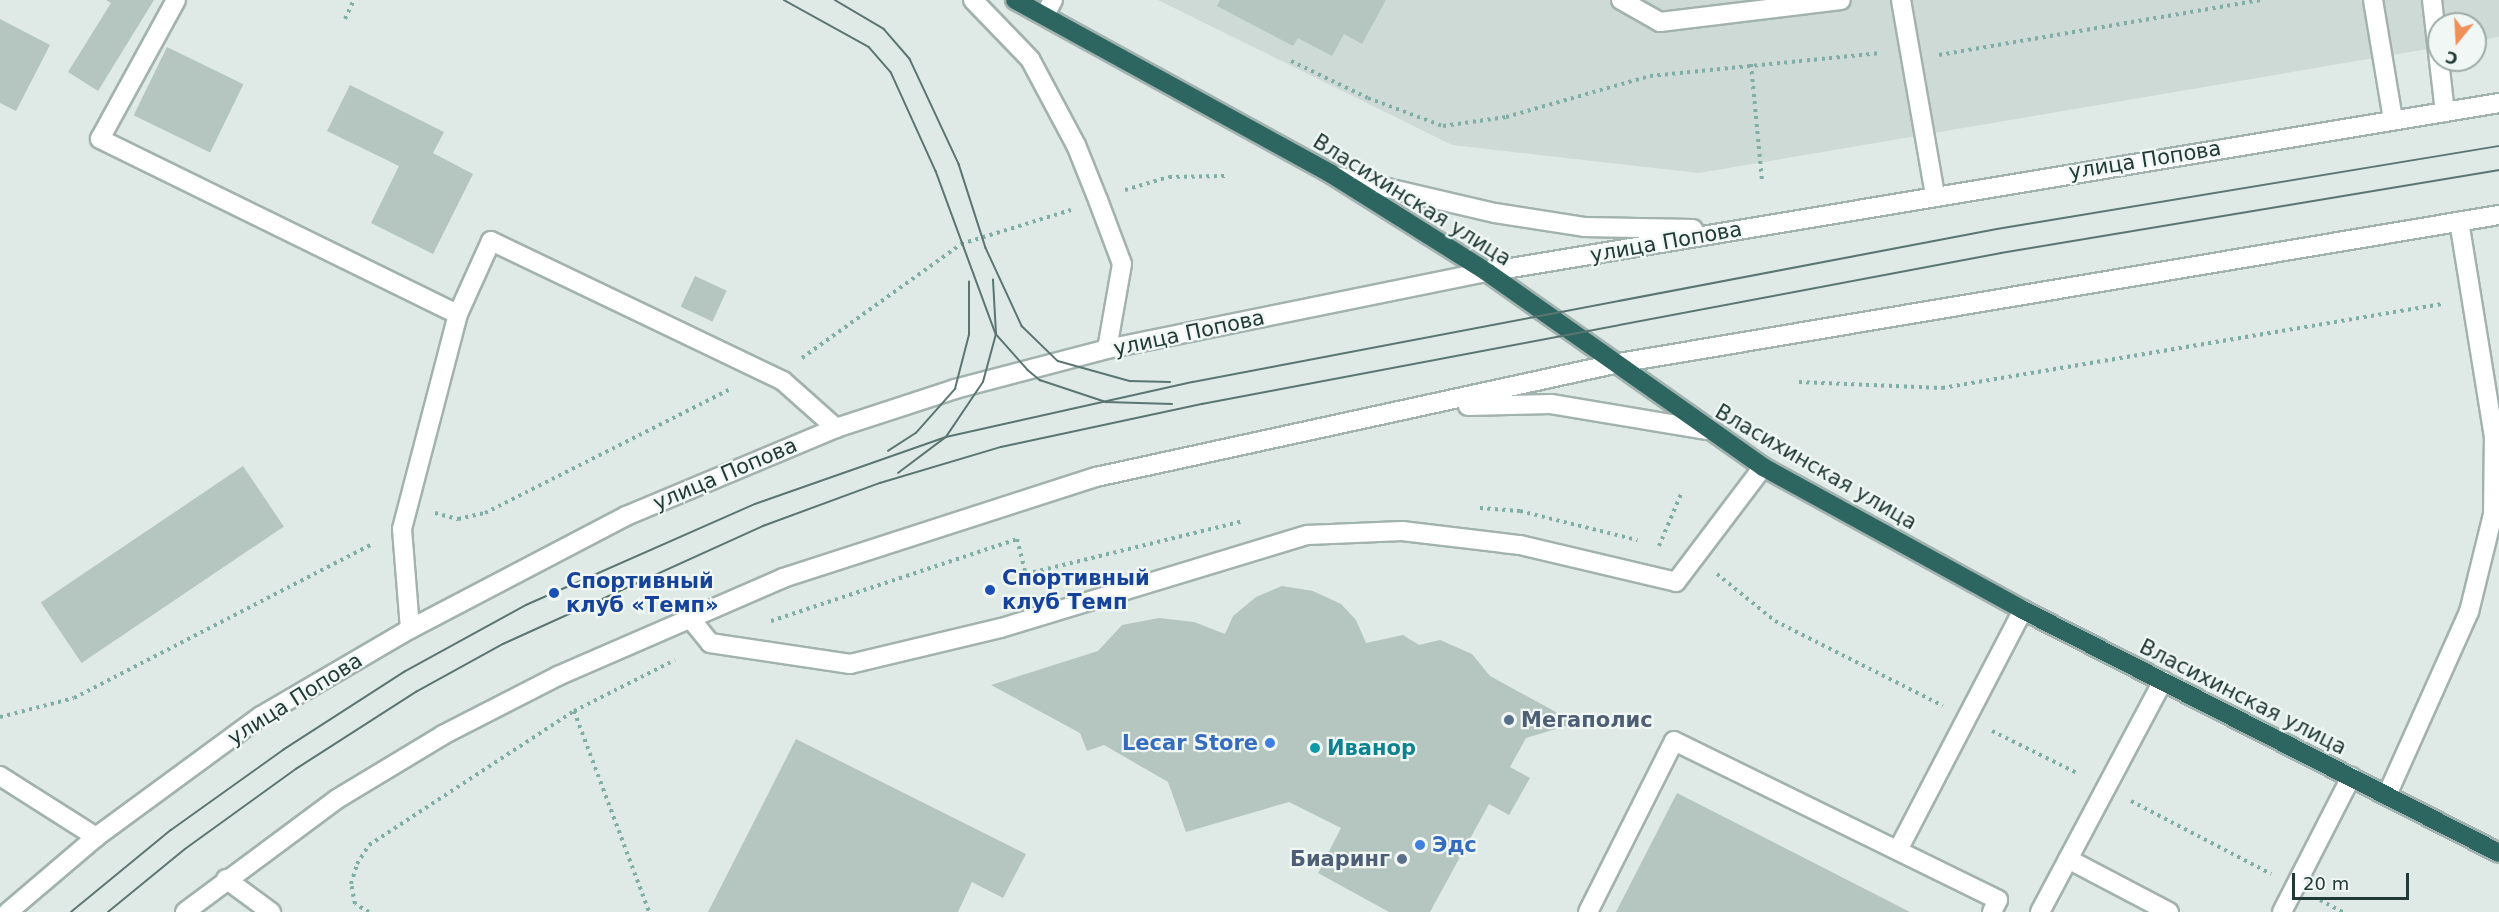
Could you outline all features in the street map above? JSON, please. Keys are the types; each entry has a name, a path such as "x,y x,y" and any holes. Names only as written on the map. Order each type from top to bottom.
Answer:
{"highway":[{"name":"Власихинская улица","path":"1015,0 1049,7 1331,174 1487,272 1619,363 1706,430 1763,467 2023,610 2499,853"}],"main road":[{"path":"176,0 100,139 458,314"},
{"path":"973,0 1029,59 1076,145 1098,200 1122,264 1107,349"},
{"path":"1621,0 1660,22 1840,0"},
{"path":"1901,0 1909,60 1935,194"},
{"path":"2373,0 2393,120"},
{"path":"2432,0 2445,112"},
{"name":"улица Попова","path":"8,912 96,837 261,716 410,629 626,516 837,428 955,389 1107,349 1487,272 1935,194 2499,103"},
{"path":"1331,174 1495,213 1584,227 1734,230"},
{"path":"185,912 226,879 338,799 443,735 558,675 783,578 1096,477 1619,363 2499,215"},
{"path":"2387,795 2469,612 2493,514 2494,437 2459,222"},
{"path":"410,629 402,529 458,314 491,241 783,381 837,428"},
{"path":"1383,415 1491,404 1551,404 1706,430"},
{"path":"690,618 710,643 850,664 1001,628 1308,535 1402,531 1520,545 1676,582 1763,467"},
{"path":"1898,850 2023,610"},
{"path":"2040,912 2163,681"},
{"path":"1588,912 1674,741 1998,900 1992,912"},
{"path":"0,776 96,837"},
{"path":"2282,912 2351,777"},
{"path":"2068,859 2169,912"},
{"path":"226,879 271,912"}],"path":[{"path":"345,19 354,0"},
{"path":"1291,61 1368,98 1443,126 1506,117 1650,76 1751,64 1881,53 1909,60 2262,0"},
{"path":"1751,64 1762,180"},
{"path":"1121,191 1169,177 1225,176"},
{"path":"1799,382 1942,388 2470,299"},
{"path":"0,717 74,698 402,529 429,512 458,519 484,513"},
{"path":"1661,547 1695,556 1775,621 2106,788 2343,912"},
{"path":"369,912 355,904 351,884 357,864 369,845 574,711 649,912"}],"shaded area":[{"path":"1158,0 2499,0 2499,37 2487,39 2487,12 2427,12 2427,49 1699,173 1452,145"}],"building":[{"path":"106,0 154,0 98,91 68,72 111,3"},
{"path":"1220,0 1386,0 1362,44 1344,34 1332,56 1298,38 1293,46 1217,6"},
{"path":"0,19 50,45 16,111 0,103"},
{"path":"167,47 243,84 210,153 134,115"},
{"path":"350,85 444,132 433,153 473,174 433,254 371,223 399,166 327,131"},
{"path":"695,276 727,291 712,322 681,307"},
{"path":"243,466 284,527 82,663 41,602"},
{"name":"Иванор","path":"1282,586 1313,591 1341,604 1356,620 1366,643 1403,635 1419,645 1440,640 1472,654 1490,676 1576,723 1526,738 1510,767 1530,778 1509,815 1489,804 1430,912 1389,912 1318,873 1341,828 1289,802 1186,832 1168,782 1104,745 1087,751 1080,733 991,685 1098,651 1122,625 1159,618 1194,622 1225,634 1233,616 1256,597"},
{"path":"796,739 1026,854 1003,898 972,882 958,912 708,912"},
{"path":"1677,793 1910,912 1616,912"}],"tram line":[{"path":"784,0 869,47 891,72 936,171 996,334 1028,370 1040,380 1106,402 1172,404"},
{"path":"835,0 884,29 910,59 959,164 986,248 1022,326 1058,361 1130,381 1170,382"},
{"path":"71,912 171,830 283,750 404,672 526,605 755,504 946,437 1193,382 1997,229 2499,146"},
{"path":"108,912 185,849 296,769 416,692 503,644 763,526 880,483 1001,447 1202,404 2001,253 2499,170"},
{"path":"898,473 946,437 983,382 996,334 993,280"},
{"path":"888,451 916,433 955,389 969,335 969,282"}],"place":[{"name":"Спортивный клуб Темп","path":"990,590"},
{"name":"Спортивный клуб «Темп»","path":"554,593"},
{"name":"Мегаполис","path":"1509,720"},
{"name":"Lecar Store","path":"1270,743"},
{"name":"Иванор","path":"1315,748"},
{"name":"Эдс","path":"1420,845"},
{"name":"Биаринг","path":"1402,859"}]}
